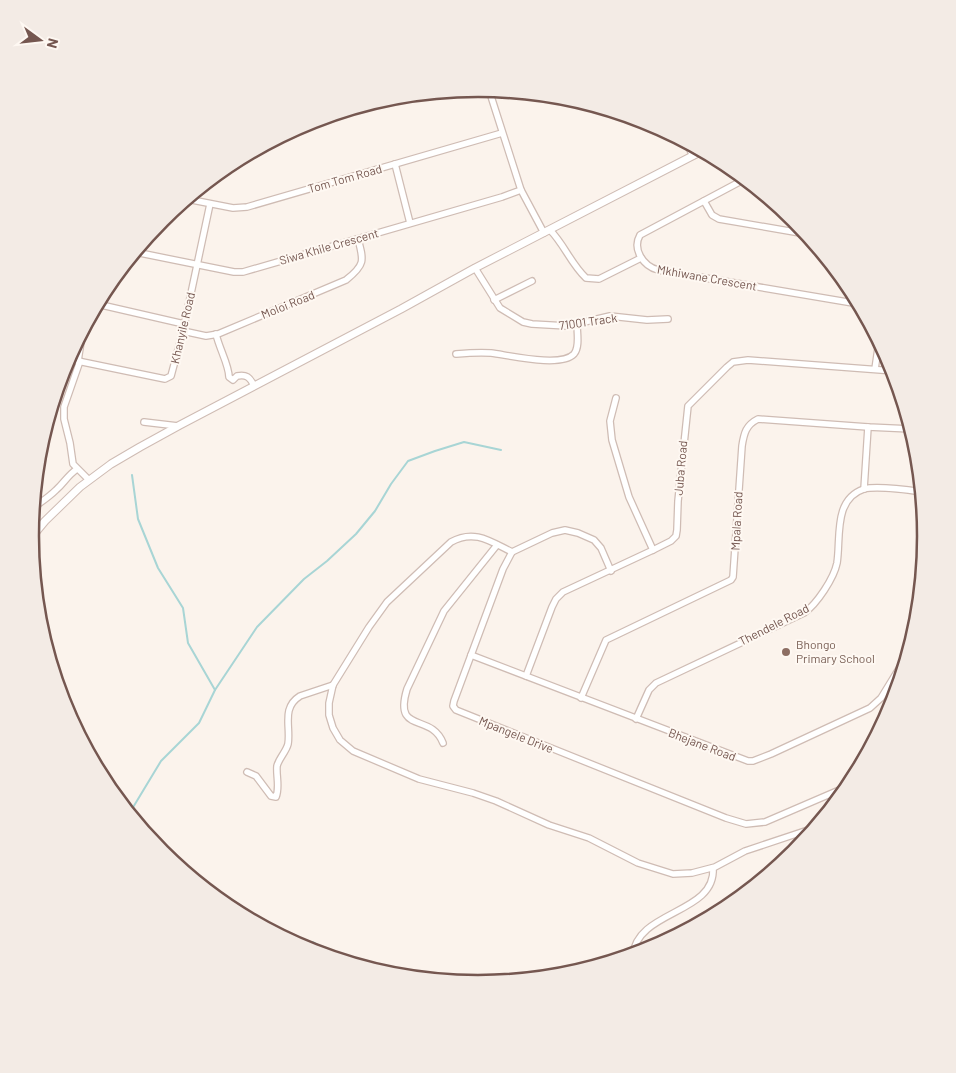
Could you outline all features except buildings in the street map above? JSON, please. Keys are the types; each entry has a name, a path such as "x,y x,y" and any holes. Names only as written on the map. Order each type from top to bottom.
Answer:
{"street":[{"path":"491,97 521,190 547,231 557,237 580,272 586,278 600,279 641,258"},
{"name":"Tom Tom Road","path":"195,201 233,208 247,207 502,133"},
{"path":"39,528 89,480 111,464 178,426 475,268 693,156 691,153"},
{"path":"395,164 410,223"},
{"name":"Mkhiwane Crescent","path":"738,183 640,235 637,243 641,258 648,267 849,302"},
{"name":"Siwa Khile Crescent","path":"143,254 234,272 243,272 521,190"},
{"path":"704,201 712,215 719,219 794,232"},
{"name":"Khanyile Road","path":"76,360 165,379 173,373 210,204"},
{"name":"Moloi Road","path":"183,331 200,335 216,334 346,280 356,272 362,262 363,257 358,239"},
{"name":"71001 Track","path":"475,268 500,308 532,324 559,327 610,316 647,320 668,319"},
{"path":"494,300 532,280"},
{"path":"105,306 184,324"},
{"path":"456,354 490,353 539,360 566,359 572,356 577,349 577,324"},
{"path":"216,334 218,346 229,371 230,378 233,380 243,374 250,378 254,386"},
{"path":"81,349 64,413 73,464 89,480"},
{"path":"875,369 877,353"},
{"name":"Juba Road","path":"526,676 556,600 563,592 611,571 672,540 676,536 688,406 727,367 733,362 748,360 885,370"},
{"path":"616,398 610,421 612,440 630,497 653,550"},
{"name":"Mpala Road","path":"581,698 606,640 730,580 733,576 742,446 744,432 748,425 758,419 903,429"},
{"path":"144,422 178,426"},
{"path":"868,427 864,489 914,491"},
{"path":"41,503 51,495 65,478 77,469"},
{"name":"Thendele Road","path":"636,719 650,690 656,683 804,613 814,605 836,568 841,513 846,503 864,489"},
{"path":"611,571 594,540 578,533 558,531 512,552 487,539 469,536 460,537 450,542 387,602 369,626 333,685 329,703 329,714 333,728 340,740 362,756 419,779 496,801 549,825 589,838 638,862 662,871 680,874 713,868 745,851 803,832"},
{"path":"443,743 436,732 413,721 406,715 403,708 407,689 444,612 497,545"},
{"name":"Mpangele Drive","path":"512,552 503,570 454,701 454,706 459,712 736,822 757,824 765,822 835,792"},
{"name":"Bhejane Road","path":"471,655 743,760 753,761 870,708 881,698 895,676"},
{"path":"247,772 256,776 271,796 276,797 277,768 287,746 289,708 295,699 300,696 333,685"},
{"path":"635,946 636,942 646,930 707,891 713,880 713,868"}],"waterway":[{"path":"133,808 161,761 199,723 215,690 257,627 304,579 356,534 375,511 391,484 408,461 464,442 501,450"},
{"path":"132,475 138,519 158,568 183,608 188,643 215,690"},
{"path":"311,942 319,945"}],"place":[{"name":"Bhongo Primary School","path":"786,652"}]}
